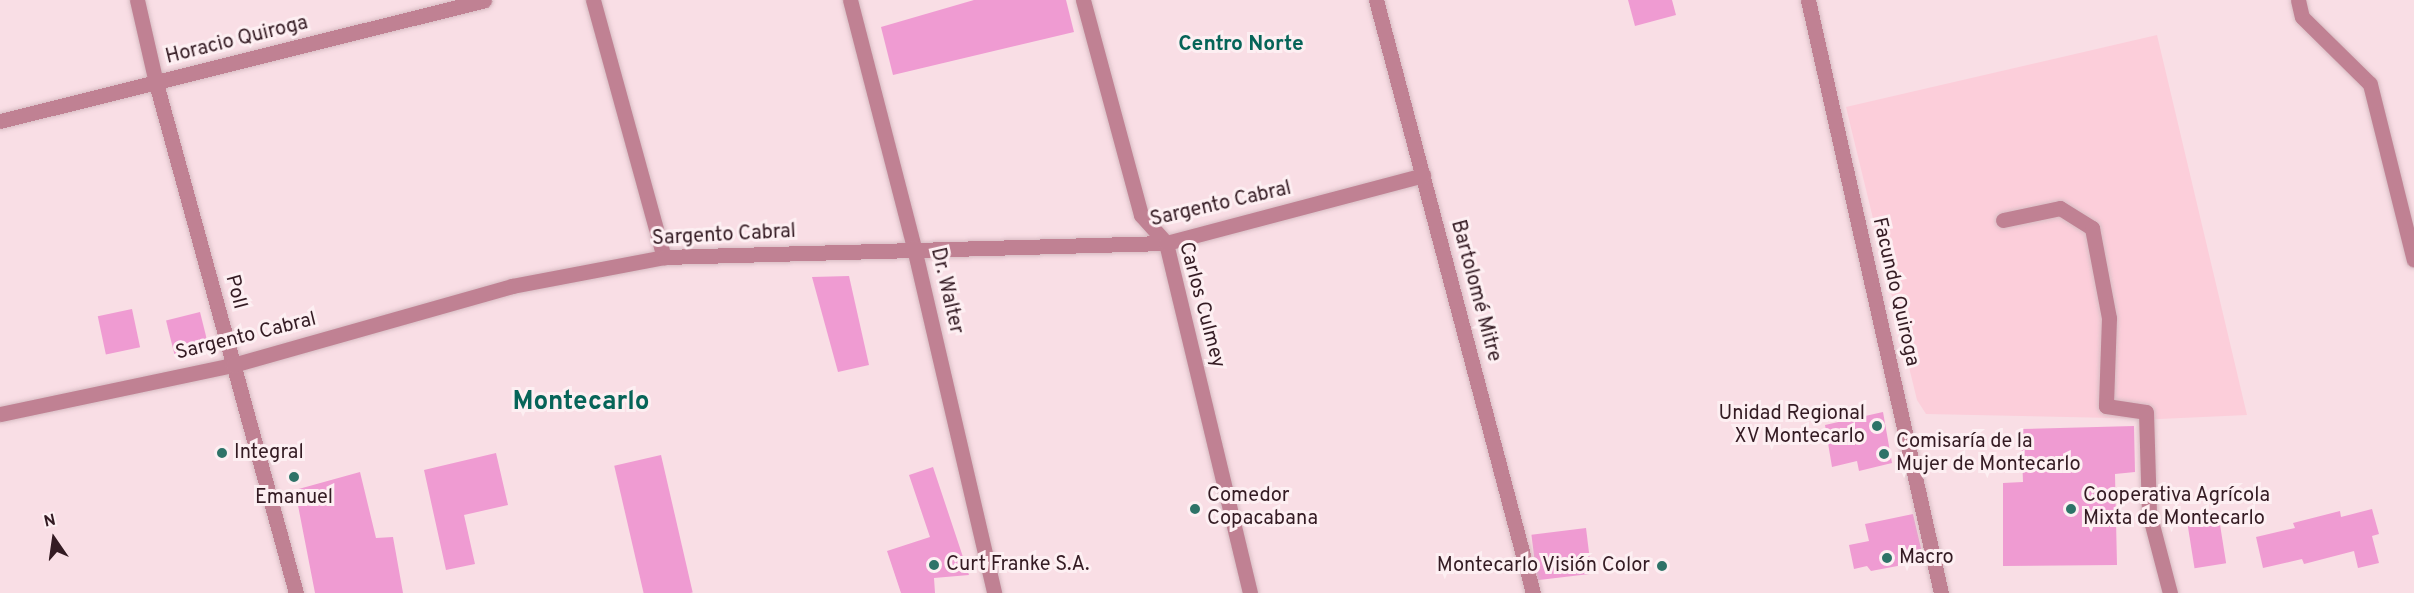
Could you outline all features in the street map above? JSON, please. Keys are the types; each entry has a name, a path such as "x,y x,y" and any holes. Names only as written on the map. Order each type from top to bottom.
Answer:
{"street":[{"name":"Poll","path":"137,0 156,82 296,593"},
{"name":"Horacio Quiroga","path":"0,121 484,0"},
{"path":"593,0 664,257"},
{"name":"Dr. Walter","path":"850,0 914,248 994,593"},
{"name":"Carlos Culmey","path":"1083,0 1141,215 1166,243 1250,593"},
{"name":"Bartolomé Mitre","path":"1376,0 1533,593"},
{"name":"Facundo Quiroga","path":"1808,0 1941,593"},
{"path":"2298,0 2302,17 2370,84 2414,260"},
{"name":"Sargento Cabral","path":"0,413 233,365 512,286 664,257 914,248 1166,243 1423,175"},
{"path":"2003,220 2060,208 2092,228 2109,318 2106,406 2146,412 2149,513 2170,593"}],"shaded area":[{"path":"2157,35 2247,415 2159,419 1926,414 1917,400 1846,107"}],"building":[{"path":"974,0 1066,0 1074,32 893,75 881,27"},
{"path":"1628,0 1672,0 1676,15 1635,26"},
{"path":"849,276 869,365 838,372 812,277"},
{"path":"132,309 140,347 106,354 98,316"},
{"path":"200,312 209,347 175,355 166,320"},
{"path":"1883,412 1892,463 1859,471 1857,461 1832,467 1825,425"},
{"path":"2134,426 2135,472 2115,474 2117,565 2003,566 2003,483 2023,482 2021,429"},
{"path":"496,453 508,505 464,515 475,564 446,570 424,470"},
{"path":"661,455 693,592 644,593 614,466"},
{"path":"933,467 969,575 934,578 935,593 901,593 887,551 930,537 909,475"},
{"path":"360,472 376,538 393,537 403,593 315,593 295,490"},
{"path":"2372,509 2379,534 2372,536 2379,563 2358,568 2354,551 2304,564 2302,559 2263,568 2256,537 2295,528 2293,523 2340,511 2341,517"},
{"path":"2218,512 2226,563 2195,568 2186,517"},
{"path":"1913,514 1924,561 1871,571 1867,566 1854,569 1849,545 1869,541 1865,524"},
{"path":"1586,528 1592,574 1537,580 1531,535"}],"place":[{"name":"Unidad Regional XV Montecarlo","path":"1877,426"},
{"name":"Integral","path":"222,453"},
{"name":"Comisaría de la Mujer de Montecarlo","path":"1884,454"},
{"name":"Emanuel","path":"294,477"},
{"name":"Comedor Copacabana","path":"1195,509"},
{"name":"Cooperativa Agrícola Mixta de Montecarlo","path":"2071,509"},
{"name":"Macro","path":"1887,558"},
{"name":"Curt Franke S.A.","path":"934,565"},
{"name":"Montecarlo Visión Color","path":"1662,566"}],"district":[{"name":"Centro Norte","path":"1241,45"},
{"name":"Montecarlo","path":"581,403"}]}
